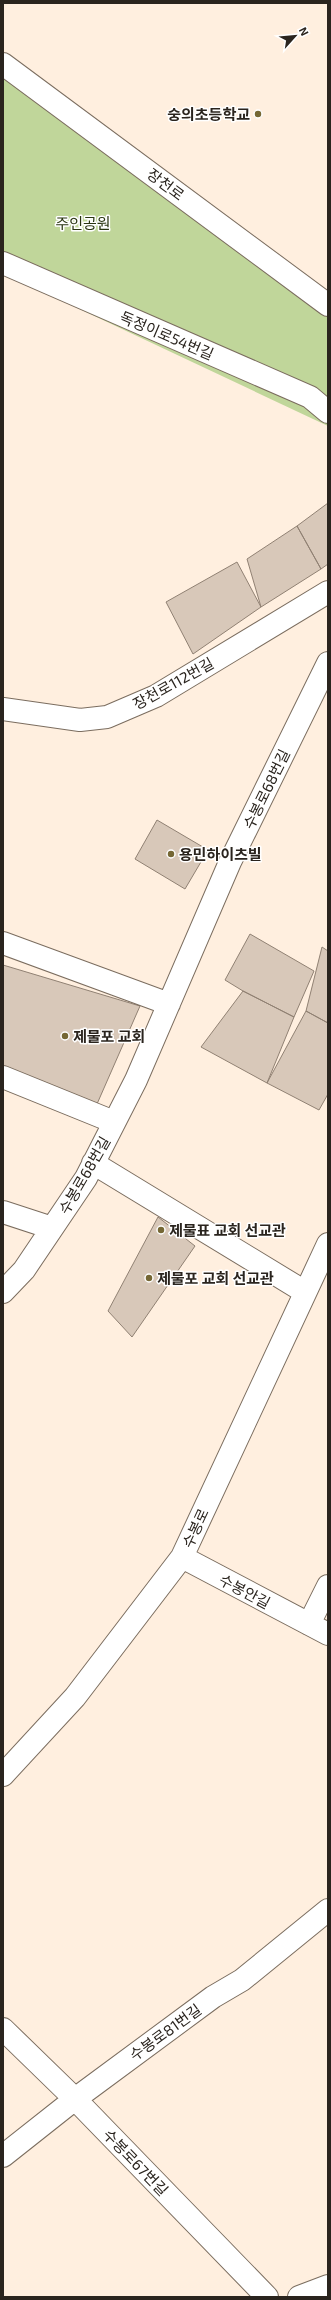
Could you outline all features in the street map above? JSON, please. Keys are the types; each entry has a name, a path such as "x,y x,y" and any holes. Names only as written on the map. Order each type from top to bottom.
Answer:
{"street":[{"name":"장천로","path":"3,64 328,305"},
{"name":"독정이로54번길","path":"3,263 310,396 328,412"},
{"name":"장천로112번길","path":"3,709 80,720 107,717 156,696 328,592"},
{"name":"수봉로68번길","path":"3,1292 24,1270 86,1178 136,1080 230,862 328,663"},
{"path":"13,947 169,1004"},
{"name":"수봉로68번길","path":"3,1077 114,1122"},
{"path":"93,1163 305,1292"},
{"name":"수봉로68번길","path":"3,1212 52,1228"},
{"name":"수봉로","path":"3,1775 74,1697 182,1558 328,1244"},
{"name":"수봉안길","path":"182,1558 328,1634"},
{"path":"309,1624 328,1586"},
{"name":"수봉로81번길","path":"3,2156 75,2099 213,1997 242,1980 328,1910"},
{"name":"수봉로67번길","path":"3,2029 75,2099 267,2297"},
{"path":"299,2297 328,2286"}],"green space":[{"name":"주인공원","path":"3,64 328,305 328,426 3,273"}],"building":[{"path":"328,503 328,564 321,569 297,526"},
{"path":"297,526 321,569 261,607 247,559"},
{"path":"237,562 261,607 193,654 166,602"},
{"name":"용민하이츠빌","path":"157,820 208,850 185,889 135,859"},
{"path":"250,934 314,971 294,1017 225,980"},
{"path":"322,947 328,951 328,1023 306,1011"},
{"name":"제물포 교회","path":"3,965 140,1006 97,1104 3,1066"},
{"path":"243,991 294,1017 267,1083 201,1047"},
{"path":"306,1011 328,1023 328,1094 319,1110 267,1083"},
{"name":"제물포 교회 선교관","path":"158,1217 195,1246 132,1337 108,1311"}],"place":[{"name":"숭의초등학교","path":"258,114"},
{"name":"용민하이츠빌","path":"171,854"},
{"name":"제물포 교회","path":"65,1036"},
{"name":"제물표 교회 선교관","path":"161,1230"},
{"name":"제물포 교회 선교관","path":"149,1278"}]}
